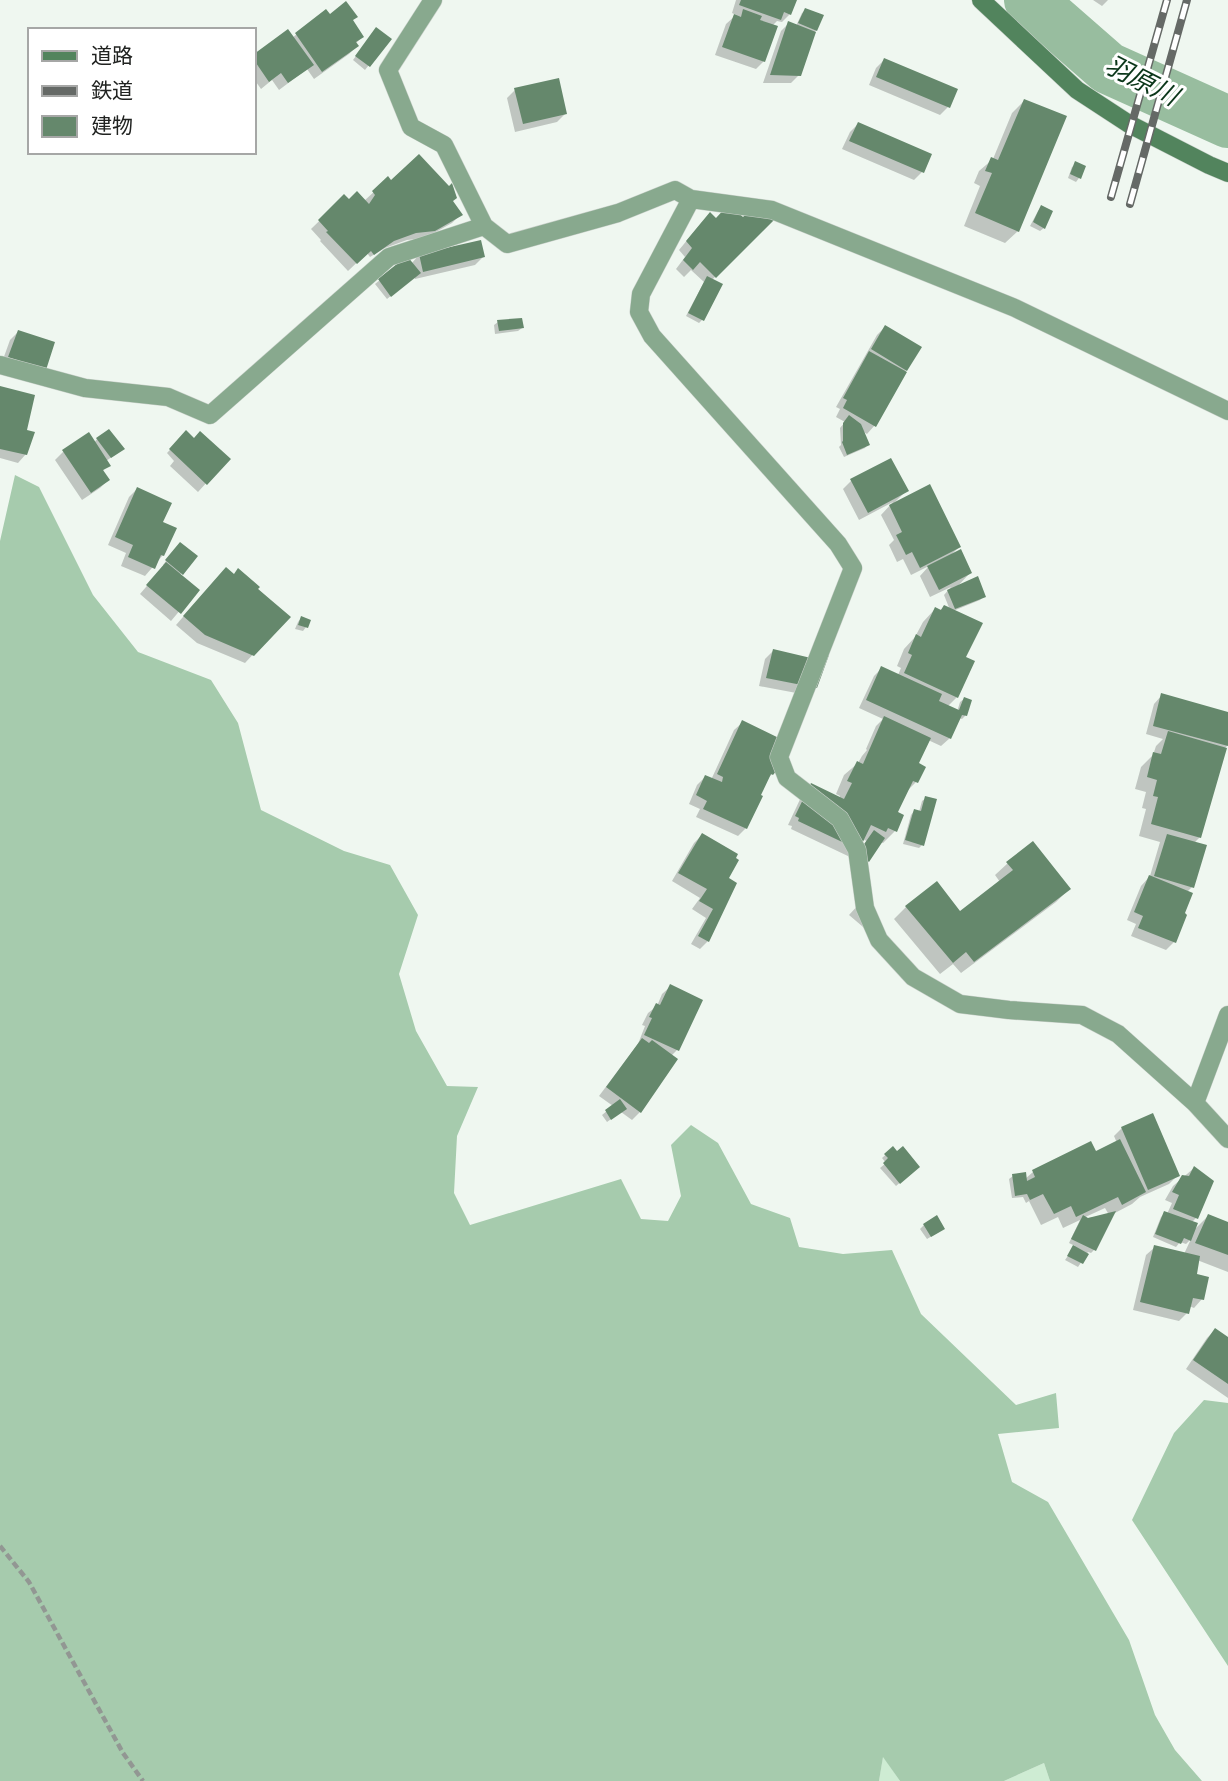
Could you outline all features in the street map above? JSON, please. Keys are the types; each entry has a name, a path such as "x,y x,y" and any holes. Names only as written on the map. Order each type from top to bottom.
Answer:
{"main road":[{"path":"981,0 1077,90 1129,124 1228,173"}],"street":[{"path":"433,0 388,70 411,127 444,145 484,226 507,244 618,213 675,190 691,199 772,210 1015,308 1228,411"},
{"path":"691,199 641,294 639,312 652,336 838,544 853,568 779,757 787,778 840,820 857,850 865,908 879,940 913,977 960,1004 1082,1015 1118,1034 1195,1103 1228,1139"},
{"path":"0,365 85,388 168,397 210,415 389,257 484,226"},
{"path":"1195,1103 1228,1014"}],"path":[{"path":"0,1546 29,1582 123,1753 143,1781"}],"green space":[{"path":"15,475 39,487 93,595 138,652 211,680 238,723 261,810 344,851 390,865 418,915 399,974 416,1031 447,1086 478,1087 457,1136 454,1193 470,1225 621,1179 641,1219 668,1221 681,1196 671,1145 691,1125 718,1143 751,1204 790,1218 799,1247 843,1254 892,1250 921,1314 1016,1405 1056,1393 1059,1428 998,1434 1012,1482 1048,1502 1129,1640 1155,1715 1175,1750 1202,1781 1050,1781 1044,1763 1004,1781 900,1781 883,1757 879,1781 0,1781 0,541"},
{"path":"1204,1400 1228,1403 1228,1666 1132,1520 1174,1433"},
{"path":"883,1756 900,1781 879,1781"},
{"path":"1044,1763 1050,1781 1004,1781"}],"building":[{"path":"741,0 797,0 791,15 784,12 781,20 739,5"},
{"path":"346,1 358,17 353,20 364,37 356,42 359,46 322,72 295,33 326,9 330,14"},
{"path":"805,8 824,15 817,31 798,23"},
{"path":"743,9 762,16 760,20 778,26 765,62 722,47 734,14 741,17"},
{"path":"788,21 816,32 801,76 770,75"},
{"path":"376,27 392,39 370,67 355,56"},
{"path":"288,29 314,65 288,83 281,73 269,82 256,63 256,53"},
{"path":"884,58 958,89 950,108 876,77"},
{"path":"559,78 567,114 523,124 514,88"},
{"path":"1024,99 1067,116 1019,232 975,213 992,173 985,171 991,157 998,160"},
{"path":"858,122 932,154 924,173 849,141"},
{"path":"419,154 449,186 452,183 457,198 453,201 463,215 435,231 416,233 394,241 374,255 371,251 357,264 318,220 344,194 349,199 357,191 369,204 375,195 372,191 388,176 391,180"},
{"path":"1075,161 1086,166 1081,179 1070,174"},
{"path":"729,204 743,217 756,204 775,219 716,278 700,262 693,270 683,260 692,248 686,241 710,212 716,218"},
{"path":"1041,205 1053,211 1045,229 1033,222"},
{"path":"481,240 485,257 423,272 419,254"},
{"path":"407,256 421,273 391,297 378,279"},
{"path":"707,276 723,284 704,321 688,313"},
{"path":"522,318 524,328 499,331 497,320"},
{"path":"885,325 922,347 907,371 871,349"},
{"path":"18,330 55,342 46,370 8,357"},
{"path":"869,351 907,372 876,427 843,408 847,400 843,398"},
{"path":"0,386 35,395 27,430 35,432 27,455 0,449"},
{"path":"849,415 861,424 870,445 847,455 842,442 843,423"},
{"path":"109,429 125,449 111,458 96,438"},
{"path":"186,430 194,438 200,431 231,459 207,485 169,449"},
{"path":"89,432 111,466 103,470 110,480 91,493 62,450"},
{"path":"891,458 909,491 868,513 850,479"},
{"path":"930,484 961,547 920,568 912,552 906,555 896,535 902,532 889,505"},
{"path":"137,487 172,503 163,522 177,528 155,569 128,557 133,545 115,537"},
{"path":"180,542 198,556 183,575 165,560"},
{"path":"961,549 972,573 939,590 927,566"},
{"path":"166,562 200,590 181,614 146,585"},
{"path":"226,567 234,574 238,568 291,617 254,656 205,635 183,616"},
{"path":"978,576 986,597 955,609 947,590"},
{"path":"944,605 983,623 966,657 975,661 958,698 904,673 912,655 908,653 916,634 921,637 935,607 941,610"},
{"path":"301,616 311,620 308,628 298,625"},
{"path":"773,649 811,658 814,650 829,655 817,688 766,678"},
{"path":"881,666 942,694 939,701 959,710 964,697 972,700 967,716 962,715 951,739 866,700"},
{"path":"1161,693 1228,712 1228,746 1153,726"},
{"path":"884,716 931,738 919,763 926,767 918,783 913,781 898,812 904,815 897,832 888,828 886,832 871,825 859,850 798,821 799,818 795,816 811,783 844,799 852,783 847,781 857,761 863,764"},
{"path":"742,720 783,740 786,759 773,775 771,774 747,829 703,809 707,801 696,795 705,775 722,782 723,777 717,774"},
{"path":"1168,731 1227,748 1201,838 1151,824 1158,797 1153,796 1157,780 1147,777 1153,752 1161,754"},
{"path":"925,796 937,799 924,846 905,840 914,809 921,811"},
{"path":"874,830 885,838 869,862 857,854"},
{"path":"702,833 738,854 736,858 739,860 729,878 737,883 709,942 698,936 713,909 699,901 707,889 678,873"},
{"path":"1167,834 1207,845 1194,888 1154,876"},
{"path":"1033,841 1071,889 974,962 966,952 953,963 905,906 937,881 960,911 1013,870 1006,862"},
{"path":"1149,875 1193,893 1176,943 1138,928 1143,916 1134,912"},
{"path":"670,984 703,1000 679,1051 644,1035 656,1003 660,1005"},
{"path":"642,1038 649,1043 652,1040 678,1059 641,1113 606,1087"},
{"path":"620,1099 627,1109 611,1120 605,1110"},
{"path":"1153,1113 1180,1176 1148,1190 1121,1127"},
{"path":"1120,1139 1146,1192 1122,1205 1118,1197 1076,1217 1071,1206 1054,1214 1043,1194 1030,1200 1027,1194 1015,1196 1012,1174 1026,1172 1027,1181 1035,1177 1032,1170 1091,1141 1096,1151"},
{"path":"893,1146 897,1151 903,1146 920,1167 900,1184 883,1163 888,1158 884,1154"},
{"path":"1194,1166 1214,1181 1198,1219 1173,1209 1179,1195 1172,1192 1182,1175 1189,1176"},
{"path":"1116,1211 1096,1251 1071,1239 1083,1215 1088,1218"},
{"path":"1164,1211 1198,1223 1191,1241 1184,1238 1181,1244 1155,1234"},
{"path":"1208,1214 1228,1222 1228,1255 1195,1243"},
{"path":"937,1215 945,1229 931,1237 923,1224"},
{"path":"1073,1245 1089,1254 1083,1264 1067,1256"},
{"path":"1154,1245 1200,1256 1197,1274 1209,1277 1204,1300 1193,1298 1189,1314 1140,1302"},
{"path":"1215,1328 1228,1337 1228,1384 1193,1360"}],"waterway":[{"name":"羽原川","path":"1030,0 1108,68 1228,122"}],"railway":[{"path":"1111,197 1167,0"},
{"path":"1130,204 1187,0"}]}
